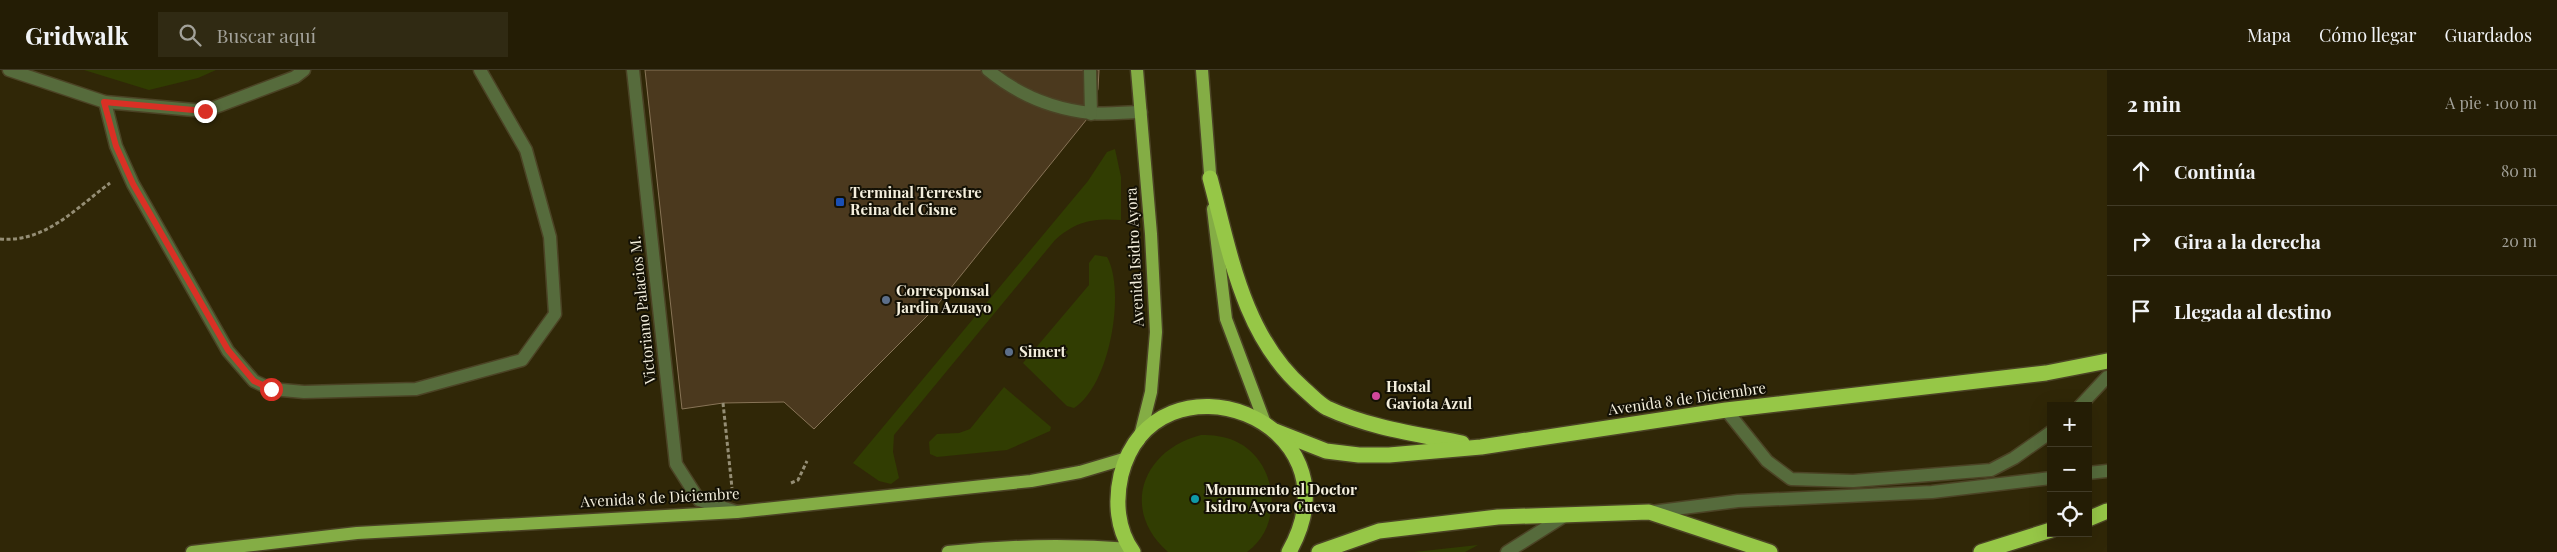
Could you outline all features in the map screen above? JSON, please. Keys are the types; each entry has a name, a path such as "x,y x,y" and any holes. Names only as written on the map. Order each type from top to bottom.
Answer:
{"highway":[{"path":"1210,178 1239,282 1260,337 1291,377 1325,407 1364,423 1481,447"},
{"name":"Avenida 8 de Diciembre","path":"1132,551 1123,531 1118,511 1119,484 1127,458 1138,442 1158,422 1184,410 1198,407 1226,407 1253,416 1270,427 1326,451 1359,455 1388,455 1481,447 1726,410 2046,373 2107,361"},
{"path":"1270,427 1295,458 1304,490 1302,523 1289,552"},
{"path":"2092,517 2107,511"},
{"path":"1320,552 1379,531 1498,517 1649,512 1770,552"},
{"path":"1980,552 2047,531"}],"main road":[{"name":"Avenida Isidro Ayora","path":"1137,70 1156,332 1151,392 1138,442"},
{"path":"1202,70 1210,178 1226,319 1270,427"},
{"name":"Avenida 8 de Diciembre","path":"192,552 357,533 737,512 1031,480 1080,472 1127,458"},
{"path":"948,552 1005,545 1069,545 1132,551"}],"street":[{"path":"10,70 104,102 205,111 295,77 304,70"},
{"path":"104,102 116,146 133,184 228,350 254,381 271,389 304,392 416,390 522,360 555,314 550,237 526,150 480,70"},
{"name":"Victoriano Palacios M.","path":"633,70 676,464 699,500 737,512"},
{"path":"988,70 1000,80 1042,102 1092,114 1141,112"},
{"path":"1090,70 1092,114"},
{"path":"2084,402 2107,377"},
{"path":"1726,410 1767,461 1791,479 1853,481 1991,470 2014,458 2047,435"},
{"path":"2092,473 2107,471"},
{"path":"1649,512 1738,501 1932,492 2047,478"},
{"path":"1507,552 1566,515"}],"path":[{"path":"0,239 11,240 41,232 65,220 114,180"},
{"path":"723,403 732,488"},
{"path":"788,484 798,480 806,461"}],"green space":[{"path":"84,70 216,70 198,78 149,90"},
{"path":"1115,149 1121,177 1121,220 1094,220 1086,222 1070,229 1055,240 894,435 893,452 899,478 891,484 879,481 853,463 1088,181 1107,152"},
{"path":"1095,255 1107,257 1113,272 1115,292 1111,337 1097,380 1087,397 1074,408 1067,406 1023,363 1089,285 1089,263"},
{"path":"1004,387 1051,427 1050,431 1007,450 937,457 930,454 929,442 937,434 959,433 970,429"},
{"path":"1201,435 1227,438 1235,441 1249,450 1260,463 1268,477 1271,510 1267,526 1259,540 1247,552 1168,552 1153,536 1145,518 1142,500 1144,483 1152,468 1164,454 1181,443"},
{"path":"1478,545 1465,552 1414,552"}],"building":[{"name":"Terminal Terrestre Reina del Cisne","path":"645,70 1099,70 1098,89 1091,114 933,310 814,429 784,402 723,403 682,409"}],"place":[{"name":"Terminal Terrestre Reina del Cisne","path":"840,202"},
{"name":"Corresponsal Jardin Azuayo","path":"886,300"},
{"name":"Simert","path":"1009,352"},
{"name":"Hostal Gaviota Azul","path":"1376,396"},
{"name":"Monumento al Doctor Isidro Ayora Cueva","path":"1195,499"}],"route":[{"path":"205,111 104,102 116,146 133,184 228,350 254,381 271,389"}]}
